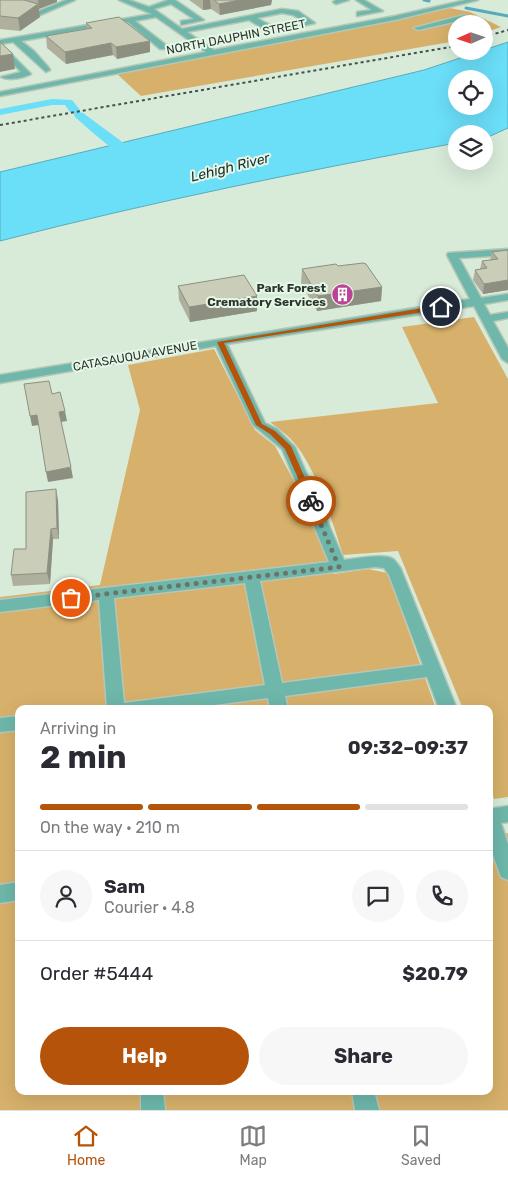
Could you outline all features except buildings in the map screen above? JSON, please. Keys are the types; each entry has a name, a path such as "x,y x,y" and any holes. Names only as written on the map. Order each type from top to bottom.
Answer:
{"street":[{"path":"19,8 40,13 72,0"},
{"path":"122,0 149,9 213,53"},
{"path":"336,2 346,0"},
{"path":"351,16 379,10 359,0"},
{"name":"NORTH DAUPHIN STREET","path":"0,94 475,0"},
{"path":"149,9 175,1 200,20"},
{"path":"172,24 266,8 281,2"},
{"path":"181,31 250,17 286,11 295,13 314,23 278,30 270,29 250,17"},
{"path":"0,42 158,15"},
{"path":"129,20 163,47"},
{"path":"418,28 448,21"},
{"path":"14,39 31,53 46,70"},
{"path":"0,46 27,74 5,77"},
{"path":"508,252 452,255 508,359"},
{"name":"CATASAUQUA AVENUE","path":"0,380 220,342 508,296"},
{"path":"485,319 508,316"},
{"path":"220,342 260,425 272,432 288,448 339,567"},
{"path":"0,606 375,562 388,563 396,573 446,705"},
{"path":"251,577 278,705"},
{"path":"106,594 116,705"},
{"path":"159,705 433,670"},
{"path":"0,725 15,723"},
{"path":"493,816 508,814"},
{"path":"493,828 508,871"},
{"path":"0,894 15,892"},
{"path":"152,1095 153,1110"},
{"path":"364,1095 367,1110"}],"shaded area":[{"path":"450,8 476,15 448,15 448,42 141,96 117,74"},
{"path":"493,23 501,27 493,30"},
{"path":"474,317 508,379 508,797 494,799 493,796 493,705 461,705 398,551 343,555 324,498 304,456 284,433 270,422 438,403 402,327"},
{"path":"214,349 255,430 275,446 294,481 334,574 368,569 388,573 435,705 15,705 15,1095 493,1095 493,836 508,833 508,1110 0,1110 0,597 100,585 140,410 128,365"}],"water":[{"name":"Lehigh River","path":"508,42 508,128 493,135 493,125 448,125 448,145 227,188 113,213 0,241 0,172 424,70 454,60 493,60 493,47"}],"waterway":[{"path":"424,0 429,1"},
{"path":"466,8 508,16"},
{"path":"0,112 52,102 68,102 74,110"},
{"path":"79,115 118,146 138,158"}],"railway":[{"path":"493,34 508,30"},
{"path":"0,125 448,47"}],"way so far":[{"path":"71,598 339,567 311,501"}],"place":[{"name":"Park Forest Crematory Services","path":"342,295"}],"route":[{"path":"311,501 288,448 272,432 260,425 220,342 441,307"}]}
